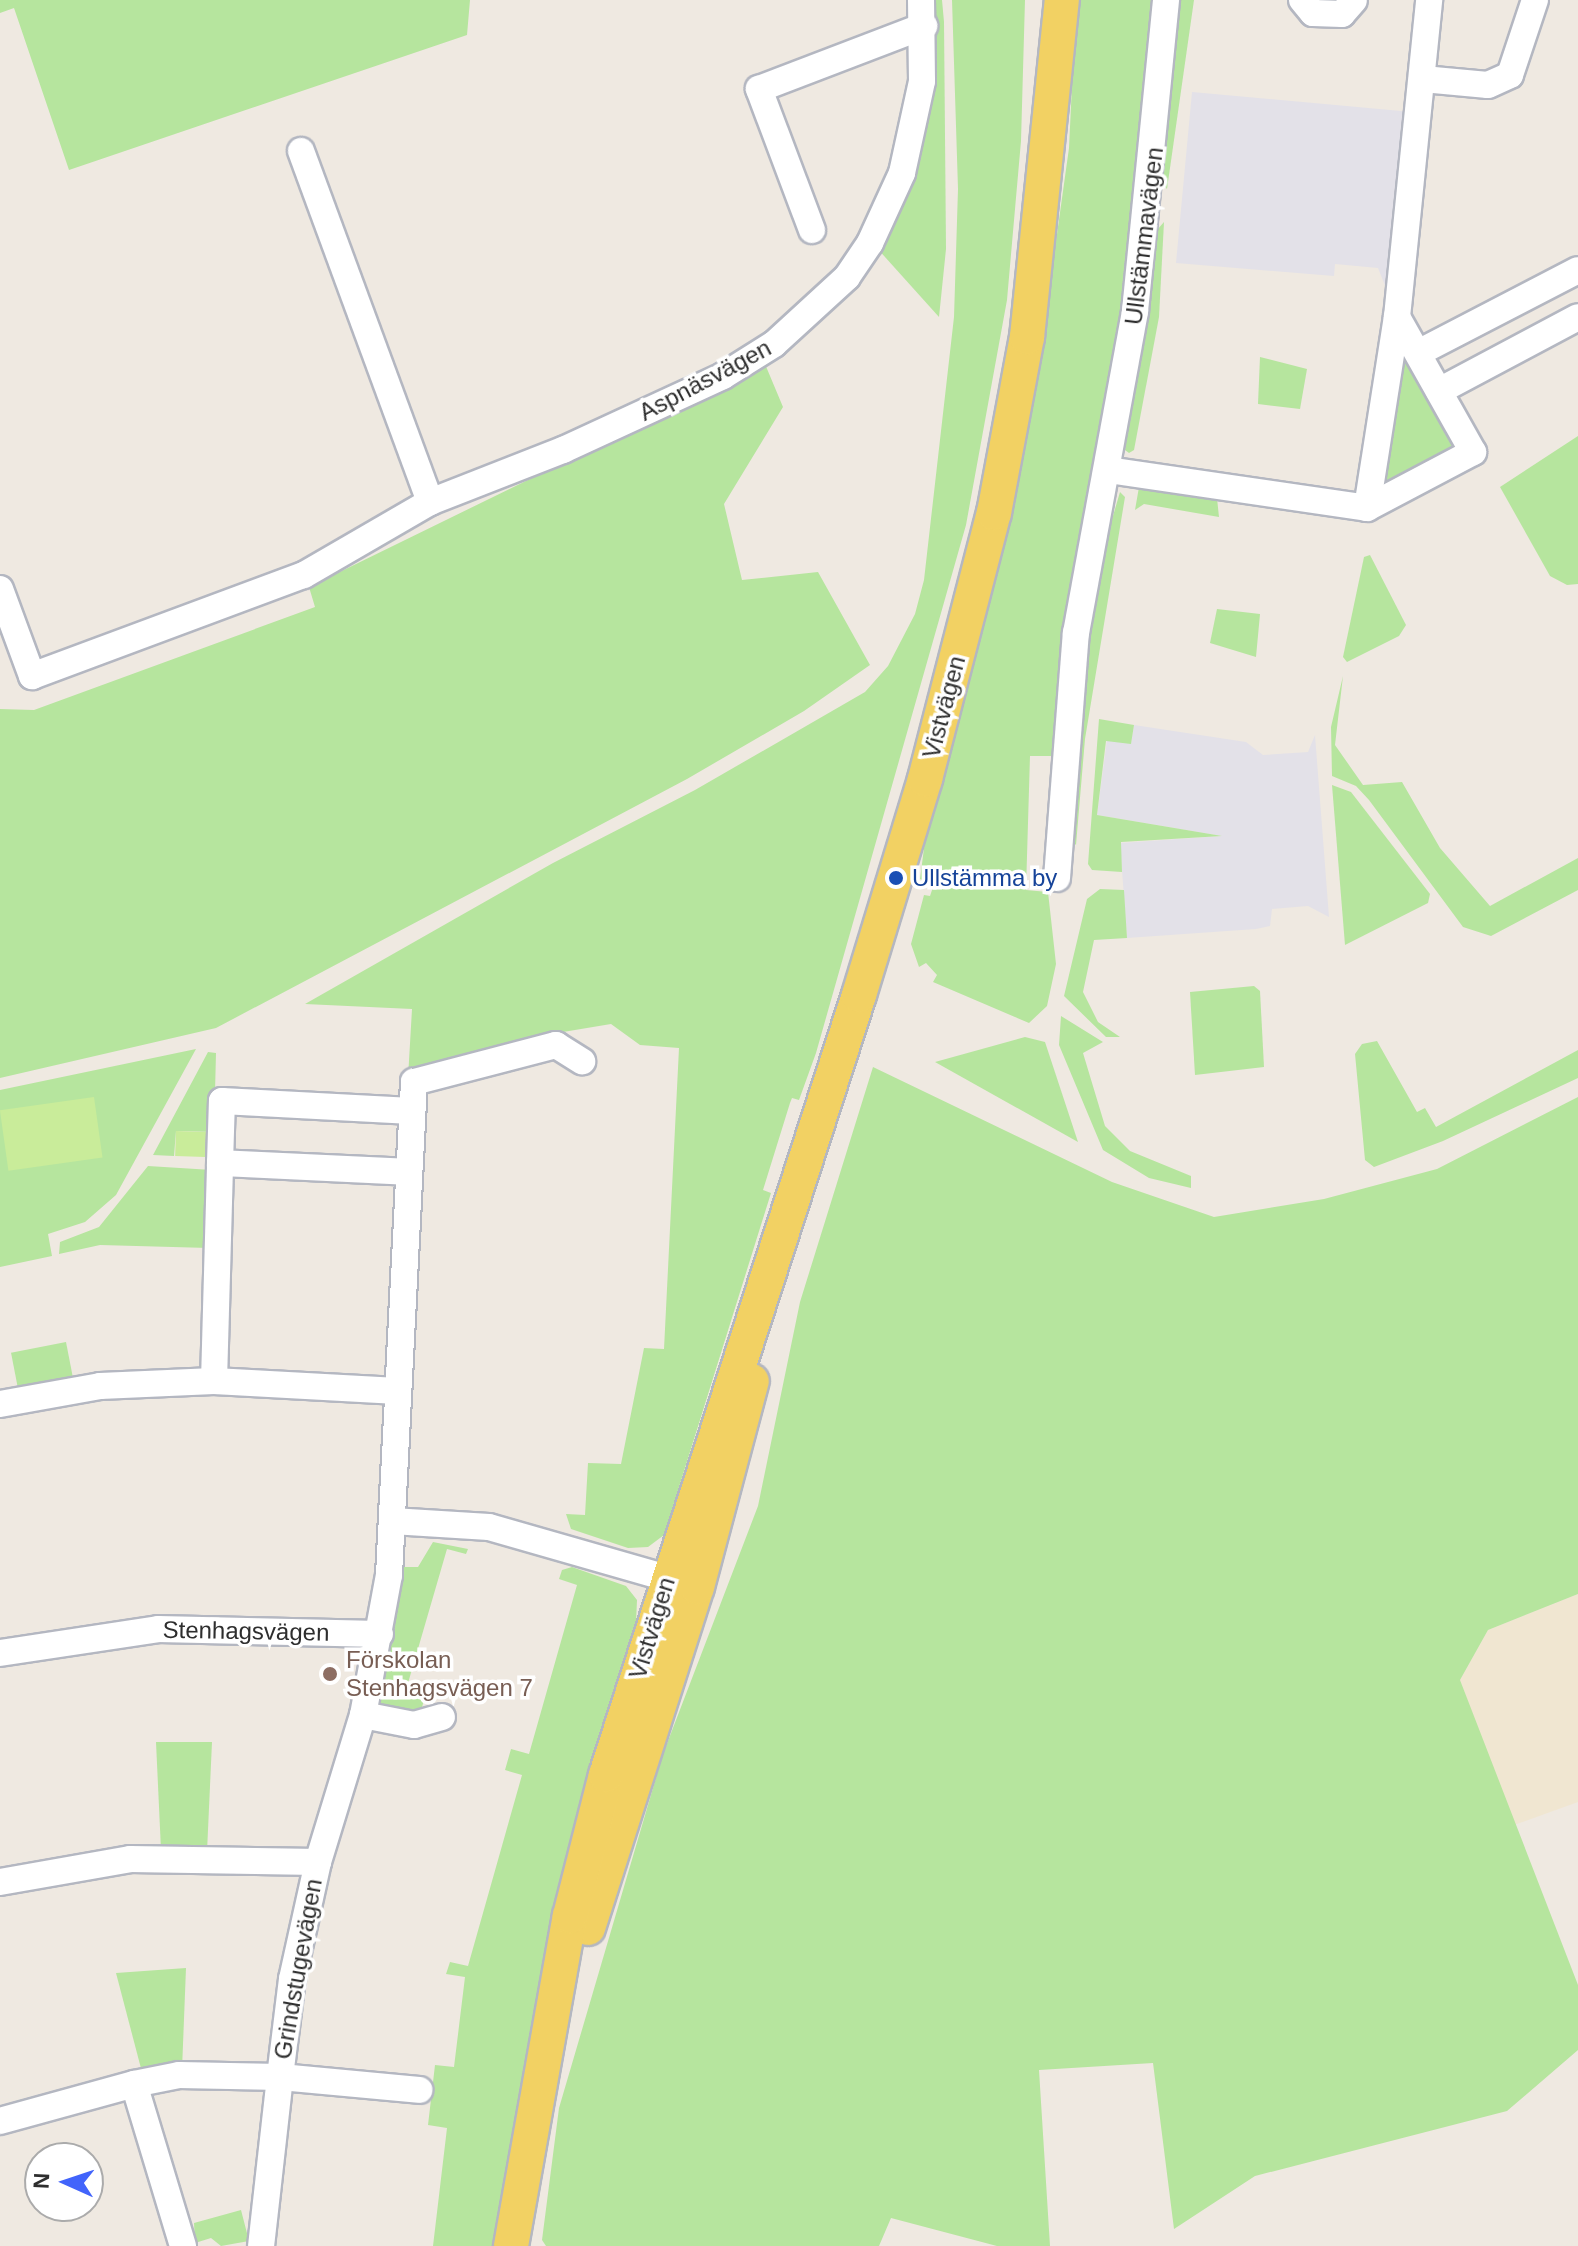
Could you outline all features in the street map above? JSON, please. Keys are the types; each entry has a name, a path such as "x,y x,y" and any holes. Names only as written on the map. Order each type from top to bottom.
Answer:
{"main road":[{"name":"Vistvägen","path":"1043,0 1046,173"},
{"name":"Vistvägen","path":"514,2246 549,2036 682,1582 726,1486 786,1228 925,779 994,513 1027,337 1062,0"}],"street":[{"name":"Ullstämmavägen","path":"1057,878 1076,633 1108,470 1149,206 1166,0"},
{"path":"1302,0 1313,13 1342,14 1354,0"},
{"path":"1367,508 1397,317 1429,0"},
{"path":"1423,79 1475,86 1510,75 1535,0"},
{"name":"Aspnäsvägen","path":"0,589 32,676 304,575 430,502 563,450 723,376 813,313 870,243 902,173 915,130 922,13 759,89 812,230"},
{"path":"301,151 430,502"},
{"path":"1418,353 1578,270"},
{"path":"1108,470 1367,508 1473,452 1397,317"},
{"path":"1439,391 1578,317"},
{"path":"380,1634 392,1521 414,1082 556,1045 582,1061"},
{"path":"214,1381 222,1101 412,1111"},
{"path":"220,1163 409,1172"},
{"path":"0,1404 100,1386 214,1381 398,1391"},
{"path":"392,1521 489,1527 682,1582"},
{"name":"Stenhagsvägen","path":"0,1653 158,1629 380,1634"},
{"name":"Grindstugevägen","path":"261,2246 292,1979 318,1862 363,1715 380,1634"},
{"path":"363,1715 414,1725 442,1717"},
{"name":"Grindstugevägen","path":"0,1882 130,1859 318,1862"},
{"name":"Grindstugevägen","path":"0,2121 134,2084 179,2075 280,2077 419,2090"},
{"path":"134,2084 183,2246"}],"shaded area":[{"path":"1192,92 1412,112 1392,303 1378,268 1335,264 1334,276 1176,263"},
{"path":"1134,725 1246,742 1263,755 1308,752 1315,735 1329,917 1308,906 1272,909 1270,926 1256,929 1127,938 1120,843 1222,836 1097,815 1107,740 1131,743"},
{"path":"1578,1594 1578,1802 1514,1825 1460,1680 1488,1630"}],"green space":[{"path":"0,0 470,0 467,35 69,170 14,8 0,13"},
{"path":"931,0 942,0 944,22 946,249 939,317 876,247"},
{"path":"952,0 1025,0 1021,141 1007,300 966,525 816,1053 799,1100 792,1098 790,1103 763,1190 771,1193 664,1535 648,1547 628,1548 571,1529 566,1514 585,1515 588,1463 621,1464 644,1348 664,1349 679,1048 640,1045 611,1024 539,1036 408,1078 412,1009 305,1004 553,863 695,790 865,692 888,666 915,614 924,580 954,317 958,189"},
{"path":"1076,0 1156,0 1132,266 1064,647 1053,756 1030,756 1026,890 1048,892 1056,964 1047,1006 1029,1023 933,982 937,975 926,963 919,967 911,944 924,895 930,896 934,884 920,879 926,833 1007,532 1034,399 1069,148"},
{"path":"1177,0 1194,0 1167,189 1162,183"},
{"path":"1164,222 1159,317 1134,450 1129,453 1125,450 1157,230"},
{"path":"1401,346 1453,443 1448,454 1383,488"},
{"path":"1260,357 1307,369 1300,409 1258,404"},
{"path":"765,364 783,407 724,504 742,580 818,572 870,665 804,711 687,779 216,1028 0,1078 0,709 34,710 315,607 309,587"},
{"path":"1578,436 1578,584 1567,585 1550,576 1500,487"},
{"path":"1139,487 1217,498 1219,517 1144,504 1135,510"},
{"path":"1120,492 1125,497 1085,739 1076,845 1072,841 1084,675 1103,550"},
{"path":"1370,555 1406,625 1399,636 1347,662 1343,657 1364,557"},
{"path":"1217,609 1260,614 1256,657 1210,643"},
{"path":"1343,676 1335,745 1363,785 1402,782 1440,848 1490,906 1578,858 1578,890 1491,936 1463,927 1369,800 1356,786 1332,776 1331,727"},
{"path":"1099,719 1134,725 1131,744 1106,741 1097,815 1222,836 1121,842 1122,872 1092,870 1088,864"},
{"path":"1332,785 1351,792 1430,894 1428,903 1345,945"},
{"path":"1100,889 1124,890 1127,938 1094,940 1083,992 1098,1022 1120,1037 1106,1037 1064,996 1087,899"},
{"path":"1254,986 1260,991 1264,1067 1195,1075 1190,992"},
{"path":"1061,1016 1103,1042 1083,1053 1105,1126 1130,1151 1191,1176 1191,1188 1149,1178 1103,1150 1059,1045"},
{"path":"1025,1037 1045,1042 1078,1142 935,1062"},
{"path":"1377,1041 1417,1112 1425,1108 1436,1127 1578,1050 1578,1078 1443,1141 1374,1167 1365,1160 1355,1054 1362,1044"},
{"path":"196,1049 116,1195 85,1222 48,1234 52,1256 0,1267 0,1090"},
{"path":"208,1052 216,1053 214,1132 176,1131 174,1156 153,1155"},
{"path":"873,1067 1112,1182 1214,1217 1324,1199 1437,1169 1578,1097 1578,1594 1488,1630 1460,1680 1578,1985 1578,2050 1507,2111 1255,2176 1174,2229 1153,2063 1039,2070 1050,2246 997,2246 891,2218 879,2246 546,2246 542,2240 559,2108 663,1754 758,1506 800,1302"},
{"path":"94,1097 102,1157 8,1171 0,1110"},
{"path":"176,1131 214,1132 213,1157 175,1156"},
{"path":"148,1166 212,1170 209,1248 100,1245 59,1254 60,1242 99,1227"},
{"path":"66,1342 74,1382 19,1393 11,1353"},
{"path":"433,1542 468,1549 466,1554 447,1549 406,1690 425,1696 420,1715 386,1710 375,1694 396,1567 418,1567"},
{"path":"572,1567 626,1586 637,1600 636,1623 546,1954 492,2246 433,2246 447,2128 428,2125 435,2065 454,2067 465,1977 446,1974 450,1962 468,1966 522,1775 505,1770 511,1749 529,1754 577,1585 559,1579 562,1570"},
{"path":"156,1742 212,1742 207,1852 161,1850"},
{"path":"186,1968 182,2070 143,2076 116,1973"},
{"path":"241,2210 249,2241 221,2246 211,2238 195,2243 194,2223"}],"place":[{"name":"Ullstämma by","path":"896,878"},
{"name":"Förskolan Stenhagsvägen 7","path":"330,1674"}]}
